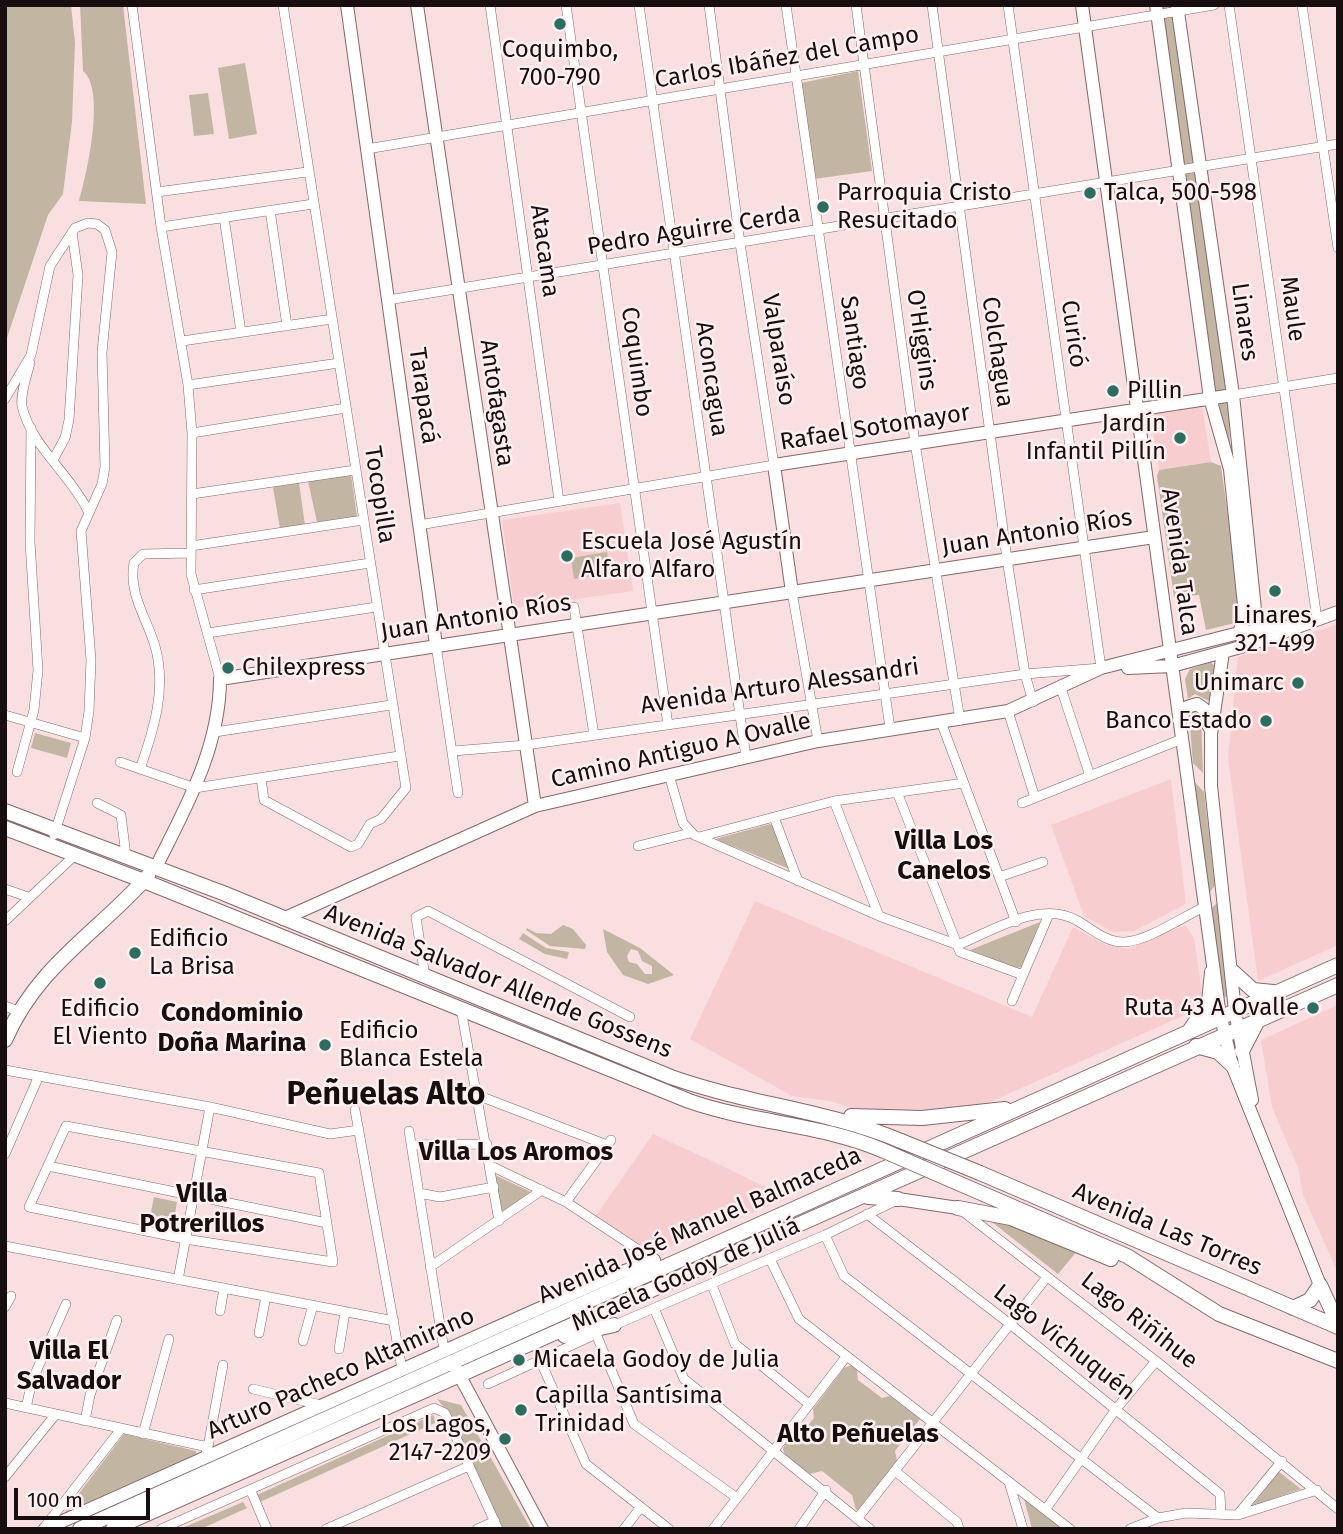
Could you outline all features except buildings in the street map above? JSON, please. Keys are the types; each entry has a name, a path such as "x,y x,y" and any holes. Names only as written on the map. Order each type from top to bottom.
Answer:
{"main road":[{"name":"Tarapacá","path":"347,5 436,645"},
{"name":"Antofagasta","path":"416,5 535,806"},
{"name":"Avenida Talca","path":"1082,5 1212,971 1221,1018 1242,1051 1255,1120"},
{"name":"Linares","path":"1178,8 1233,395 1257,629"},
{"name":"Linares","path":"1157,10 1210,398 1230,469 1245,621 1238,633"},
{"name":"Rafael Sotomayor","path":"774,465 1233,395"},
{"name":"Valparaíso","path":"774,465 792,592"},
{"name":"Juan Antonio Ríos","path":"220,679 1154,537"},
{"name":"Avenida Arturo Alessandri","path":"1114,666 1172,666 1248,645 1338,612"},
{"name":"Avenida Arturo Alessandri","path":"1101,668 1238,633 1300,625"},
{"path":"1248,645 1257,629"},
{"name":"Avenida Talca","path":"1223,652 1211,734 1211,786 1232,971 1235,1011 1231,1031 1232,1065 1320,1285"},
{"name":"Camino Antiguo A Ovalle","path":"283,919 535,806 818,741 1008,711 1033,702 1101,668"},
{"path":"5,1040 11,1009 156,867 195,789 215,732 220,679"},
{"path":"1179,720 1190,705 1200,705 1204,709 1211,734"},
{"name":"Avenida Salvador Allende Gossens","path":"5,811 156,867 692,1085 857,1123 979,1173"},
{"name":"Avenida Salvador Allende Gossens","path":"5,828 144,881 704,1106 755,1121 831,1133 882,1150 951,1180"},
{"path":"1204,908 1223,887"},
{"name":"Avenida José Manuel Balmaceda","path":"80,1529 448,1355 656,1264 691,1253 1338,965"},
{"path":"1185,1034 1206,1009 1213,987 1212,971"},
{"path":"1232,971 1253,990 1266,993 1281,991"},
{"name":"Avenida José Manuel Balmaceda","path":"113,1529 1338,985"},
{"path":"1242,1051 1258,1020"},
{"path":"1196,1046 1219,1052 1232,1065"},
{"path":"821,1114 922,1118 1017,1108"},
{"name":"Avenida Las Torres","path":"979,1173 1338,1325"},
{"name":"Avenida Las Torres","path":"951,1180 1127,1256 1208,1309 1338,1361"},
{"path":"863,1196 898,1199"},
{"name":"Lago Riñihue","path":"898,1199 958,1209"},
{"path":"958,1209 1011,1218 1120,1263 1158,1275"},
{"path":"628,1301 655,1281 656,1264"},
{"path":"1320,1285 1338,1306"},
{"path":"1293,1308 1310,1300 1320,1285"},
{"path":"1320,1285 1338,1325"},
{"path":"546,1338 614,1325"},
{"path":"448,1355 542,1529"},
{"name":"Arturo Pacheco Altamirano","path":"44,1529 206,1452 402,1369 448,1355"}],"street":[{"path":"132,5 161,227 188,385 192,433 191,549 194,590 220,679"},
{"name":"Tocopilla","path":"261,778 264,800 354,847 370,824 381,819 406,788 307,172 283,5"},
{"name":"Atacama","path":"490,5 559,501"},
{"name":"Coquimbo","path":"565,5 668,724"},
{"name":"Aconcagua","path":"639,5 746,757"},
{"name":"Valparaíso","path":"709,5 740,243 774,465"},
{"name":"Santiago","path":"786,5 890,728"},
{"name":"O'Higgins","path":"856,5 915,443 960,720"},
{"name":"Colchagua","path":"932,5 988,432 1025,674 1033,702"},
{"name":"Curicó","path":"1008,5 1101,668"},
{"name":"Carlos Ibáñez del Campo","path":"367,149 1085,27 1157,10 1214,5"},
{"name":"Maule","path":"1229,5 1317,619"},
{"path":"1302,5 1338,248"},
{"name":"Pedro Aguirre Cerda","path":"388,300 1338,144"},
{"path":"157,192 307,172"},
{"path":"161,227 313,204"},
{"path":"270,210 287,326"},
{"path":"224,217 241,332"},
{"path":"51,846 85,738 92,678 81,531 88,511 99,493 105,467 103,339 112,252 105,230 88,223 72,232 50,266 21,404 31,428 88,511"},
{"path":"53,460 65,438 69,420 78,275 72,232"},
{"path":"182,341 332,319"},
{"path":"21,404 6,399 31,355"},
{"path":"188,385 339,363"},
{"name":"Rafael Sotomayor","path":"1233,395 1338,378"},
{"path":"192,433 346,408"},
{"path":"18,772 31,722 38,670 30,542 31,428"},
{"name":"Rafael Sotomayor","path":"419,525 774,465"},
{"path":"192,494 355,471"},
{"path":"140,769 156,716 160,685 155,646 135,594 134,563 143,554 191,549 363,520"},
{"path":"194,590 370,563"},
{"name":"Valparaíso","path":"792,592 809,705 818,741"},
{"path":"208,633 376,607"},
{"path":"574,607 594,735"},
{"name":"Tarapacá","path":"436,645 458,793"},
{"name":"Avenida Arturo Alessandri","path":"453,751 526,745 1025,674 1101,668"},
{"path":"1061,688 1090,776"},
{"path":"215,732 391,705"},
{"path":"1008,711 1035,799"},
{"path":"5,715 85,738"},
{"path":"941,722 1016,922"},
{"path":"1022,803 1182,739"},
{"path":"120,762 195,789 399,756"},
{"path":"669,775 683,823 694,835 879,916 958,945 1016,922 1049,914 1074,919 1107,939 1123,942 1134,940 1204,908"},
{"path":"638,846 774,817 834,801 964,783"},
{"path":"897,792 960,952 1023,975"},
{"path":"834,801 879,916"},
{"path":"97,803 121,815 126,856"},
{"path":"774,817 798,881"},
{"path":"5,921 75,855"},
{"path":"999,877 1042,862"},
{"path":"5,889 28,897"},
{"path":"425,978 416,917 424,912 432,912 630,1017"},
{"path":"1012,1001 1049,914"},
{"path":"461,1009 499,1221"},
{"path":"5,1070 210,1107 330,1134 359,1130"},
{"path":"5,1154 38,1078"},
{"path":"477,1095 609,1142 566,1202"},
{"path":"178,1279 210,1107"},
{"path":"355,1110 402,1369"},
{"path":"66,1126 201,1153 319,1173 333,1262 185,1239 29,1207 66,1126"},
{"path":"409,1131 430,1267 448,1355"},
{"path":"411,1145 487,1144"},
{"path":"48,1166 327,1223"},
{"path":"491,1166 566,1202 656,1264"},
{"path":"419,1193 440,1198 494,1187"},
{"path":"430,1267 542,1190"},
{"name":"Micaela Godoy de Juliá","path":"488,1384 614,1325 825,1235 898,1199"},
{"name":"Lago Riñihue","path":"958,1209 1156,1361 1338,1509"},
{"name":"Lago Vichuquén","path":"867,1214 1010,1324 1220,1494 1221,1514"},
{"path":"825,1235 844,1276 1158,1518"},
{"path":"5,1246 394,1321"},
{"path":"770,1259 794,1313 846,1357 1070,1529"},
{"path":"858,1519 1048,1277"},
{"path":"712,1285 734,1344 809,1404"},
{"path":"220,1311 224,1288"},
{"path":"5,1307 12,1296"},
{"path":"259,1333 266,1296"},
{"path":"26,1408 32,1381 66,1304"},
{"path":"303,1341 313,1306"},
{"path":"653,1308 684,1379 825,1490 870,1529"},
{"path":"339,1349 345,1312"},
{"path":"85,1420 90,1395 117,1320"},
{"path":"596,1334 634,1424 737,1498"},
{"path":"143,1434 169,1339"},
{"path":"713,1529 846,1357"},
{"path":"540,1360 586,1464 669,1529"},
{"path":"1046,1509 1116,1409 1156,1361"},
{"path":"5,1403 143,1434 206,1452 223,1365"},
{"path":"253,1389 321,1405"},
{"path":"161,1529 431,1409 445,1413 497,1525 477,1529"},
{"path":"7,1470 56,1414"},
{"path":"44,1529 121,1429"},
{"path":"1238,1514 1282,1461"},
{"path":"326,1529 469,1466"},
{"path":"895,1471 957,1522 959,1529"},
{"path":"1009,1482 1023,1529"},
{"path":"799,1529 825,1490"},
{"path":"1130,1529 1158,1518 1186,1513 1238,1514 1317,1490"},
{"path":"251,1491 267,1529"},
{"path":"624,1529 641,1507"}],"shaded area":[{"path":"5,5 71,5 75,43 72,122 63,194 48,215 5,344"},
{"path":"80,5 123,5 146,204 79,201 90,153 94,113 90,81 83,71"},
{"path":"1161,5 1173,5 1228,390 1230,450 1216,393"},
{"path":"245,63 257,134 229,139 218,68"},
{"path":"858,71 872,171 814,179 801,83"},
{"path":"208,93 214,134 194,136 189,95"},
{"name":"Jardín Infantil Pillín","path":"1202,406 1211,462 1159,470 1150,414"},
{"path":"1211,462 1221,466 1242,618 1239,622 1206,630 1199,595 1174,597 1157,476 1159,470"},
{"path":"351,474 357,517 317,522 308,481"},
{"path":"299,483 305,525 280,529 273,487"},
{"name":"Escuela José Agustín Alfaro Alfaro","path":"620,503 633,591 514,608 502,520"},
{"path":"607,552 610,573 574,579 571,558"},
{"path":"1338,624 1338,945 1258,981 1228,758 1238,657"},
{"path":"1211,662 1216,668 1211,702 1195,694 1188,699 1185,679 1190,669"},
{"path":"1195,709 1201,716 1203,773 1193,763 1189,715"},
{"path":"35,733 71,743 67,758 31,748"},
{"path":"1191,778 1204,792 1215,885 1208,895"},
{"path":"1171,779 1186,904 1134,931 1113,932 1084,916 1051,825"},
{"path":"770,824 775,827 792,870 715,839"},
{"path":"755,901 1032,1017 1073,927 1106,945 1128,949 1185,925 1194,938 1203,1000 1198,1009 979,1107 863,1112 830,1101 792,1096 690,1039"},
{"path":"1217,903 1229,995 1223,998 1210,910"},
{"path":"1040,922 1022,967 1015,968 970,950"},
{"path":"563,925 573,929 586,945 585,949 550,946 526,930 527,928 536,933 551,934"},
{"path":"603,929 640,948 674,975 648,984 623,975 607,952","holes":["631,949 638,951 642,961 652,966 652,974 645,974 637,964 629,962 627,956"]},
{"path":"523,933 546,948 569,952 567,959 545,954 519,939"},
{"path":"1338,1005 1338,1273 1303,1195 1298,1168 1272,1107 1261,1040"},
{"path":"653,1134 788,1198 655,1253 595,1217"},
{"path":"495,1175 533,1193 501,1213"},
{"path":"154,1197 177,1202 172,1232 148,1227"},
{"path":"988,1219 1018,1224 1078,1250 1058,1274"},
{"path":"852,1365 857,1369 858,1380 882,1398 890,1396 920,1419 895,1451 897,1461 860,1509 856,1510 852,1495 822,1471 810,1474 785,1455 783,1449 786,1442 797,1439 814,1418 813,1409 844,1368"},
{"path":"437,1399 461,1405 531,1529 503,1529 448,1412"},
{"path":"433,1415 437,1422 260,1502 257,1495"},
{"path":"124,1434 196,1451 196,1454 65,1512"},
{"path":"1279,1472 1301,1489 1252,1506"},
{"path":"1023,1495 1064,1529 1032,1529"},
{"path":"243,1502 247,1508 201,1529 180,1529"}],"place":[{"name":"Coquimbo, 700-790","path":"560,24"},
{"name":"Talca, 500-598","path":"1090,193"},
{"name":"Parroquia Cristo Resucitado","path":"823,207"},
{"name":"Pillin","path":"1113,391"},
{"name":"Jardín Infantil Pillín","path":"1180,438"},
{"name":"Escuela José Agustín Alfaro Alfaro","path":"567,556"},
{"name":"Linares, 321-499","path":"1275,591"},
{"name":"Chilexpress","path":"228,668"},
{"name":"Unimarc","path":"1298,683"},
{"name":"Banco Estado","path":"1266,721"},
{"name":"Edificio La Brisa","path":"135,953"},
{"name":"Edificio El Viento","path":"100,983"},
{"name":"Ruta 43 A Ovalle","path":"1313,1008"},
{"name":"Edificio Blanca Estela","path":"325,1045"},
{"name":"Micaela Godoy de Julia","path":"519,1360"},
{"name":"Capilla Santísima Trinidad","path":"521,1410"},
{"name":"Los Lagos, 2147-2209","path":"505,1439"}],"district":[{"name":"Villa Los Canelos","path":"944,857"},
{"name":"Condominio Doña Marina","path":"232,1029"},
{"name":"Peñuelas Alto","path":"386,1095"},
{"name":"Villa Los Aromos","path":"516,1153"},
{"name":"Villa Potrerillos","path":"202,1210"},
{"name":"Villa El Salvador","path":"69,1367"},
{"name":"Alto Peñuelas","path":"858,1435"}]}
